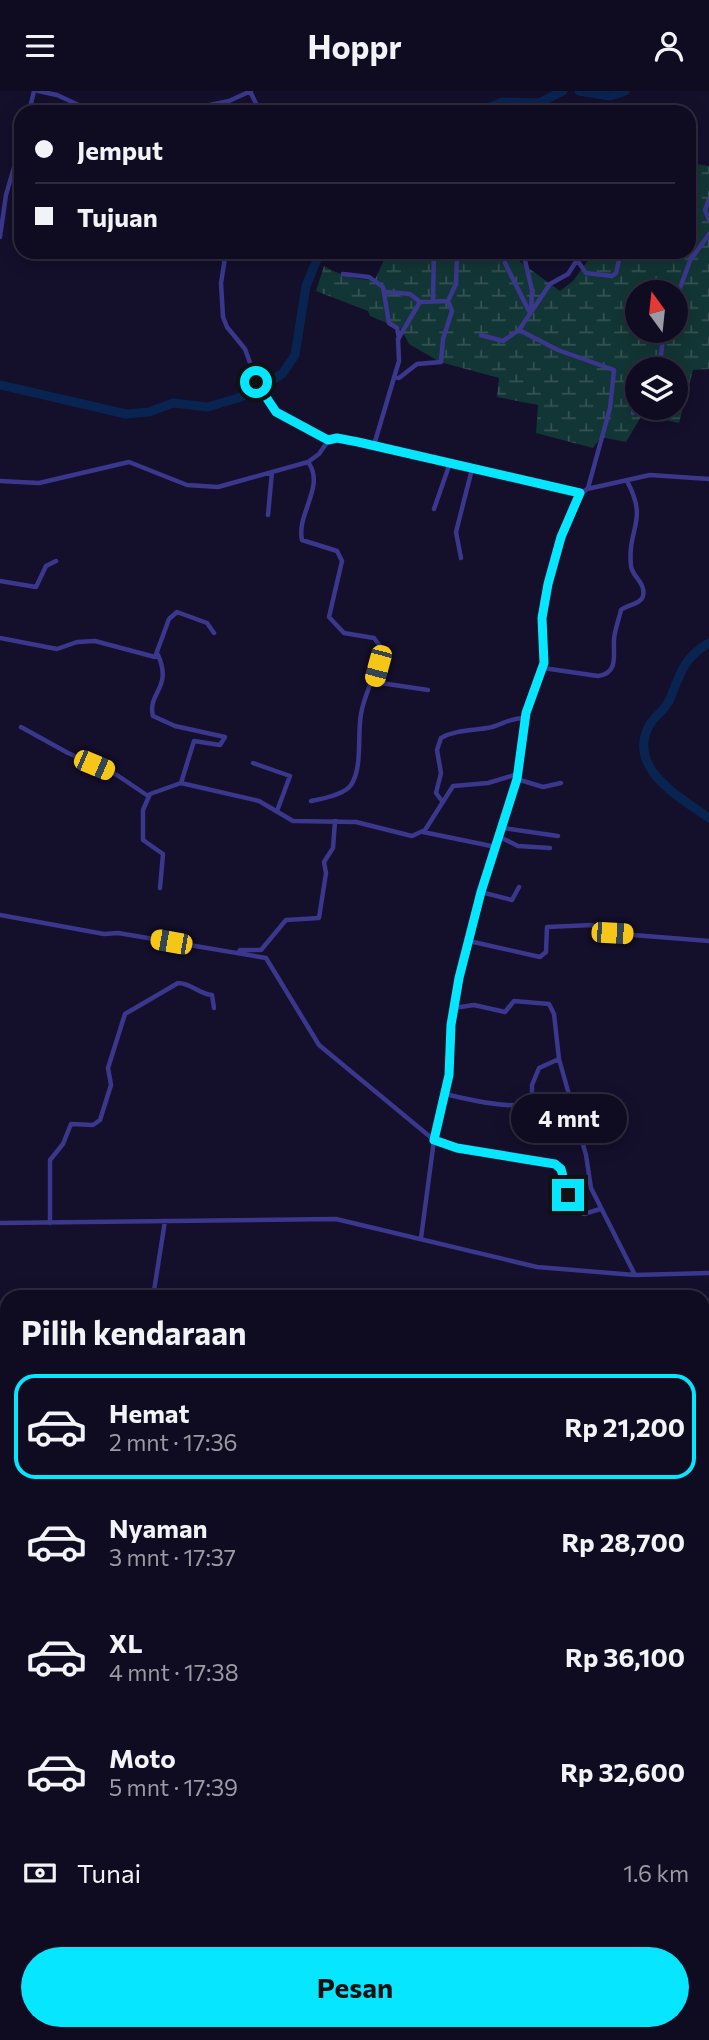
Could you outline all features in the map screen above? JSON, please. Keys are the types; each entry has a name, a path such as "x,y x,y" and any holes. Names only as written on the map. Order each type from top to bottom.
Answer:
{"street":[{"path":"36,91 57,95 79,105"},
{"path":"210,105 229,101 251,91"},
{"path":"0,237 14,166"},
{"path":"709,199 705,210 709,220"},
{"path":"696,254 709,234"},
{"path":"225,259 221,283 226,327 245,349 261,393 276,412 328,440 337,438 374,445 580,493"},
{"path":"433,299 434,259"},
{"path":"394,377 399,378 417,364 441,362 443,339 452,311 448,301 456,284 457,259"},
{"path":"525,259 532,290 530,311"},
{"path":"481,335 503,341 519,330 550,284 568,274 576,259"},
{"path":"578,259 586,273 612,276 616,273 619,259"},
{"path":"683,280 691,259"},
{"path":"505,263 530,311"},
{"path":"343,274 369,277 377,281 386,292 389,323 397,328 399,357 374,445"},
{"path":"386,292 410,294 420,303"},
{"path":"398,339 406,331 420,303 433,299 448,301"},
{"path":"519,330 558,350 608,367 615,372 610,408 587,489"},
{"path":"0,481 39,483 130,462 190,486 218,487 308,462 328,440"},
{"path":"308,462 314,472 314,481 304,516 302,540 328,547 340,556 342,567 329,617 344,633 379,640 374,682 361,713 357,764 352,783 341,791 311,801"},
{"path":"434,509 450,463"},
{"path":"461,558 456,532 472,469"},
{"path":"268,515 272,473"},
{"path":"421,1238 434,1140 451,1061 454,1008 481,892 517,777 525,718 543,668 545,598 561,537 580,493 587,489 660,475 709,479"},
{"path":"543,668 598,676 607,675 612,669 614,637 621,610 640,601 644,593 640,580 631,568 631,547 639,510 627,481"},
{"path":"0,581 36,587 46,566 56,561"},
{"path":"181,783 194,741 219,745 225,737 176,726 153,716 152,707 164,679 158,655 169,619 177,612 206,624 214,632"},
{"path":"0,638 57,649 77,642 95,641 141,655 158,655"},
{"path":"374,682 428,690"},
{"path":"442,801 436,793 441,773 437,750 441,738 457,731 489,727 509,718 525,718"},
{"path":"21,727 68,753 117,775 148,796"},
{"path":"253,763 290,776 277,811"},
{"path":"423,832 453,786 517,777 547,787 561,783"},
{"path":"148,796 181,783 239,795 293,821 368,824 412,836 423,832 496,847"},
{"path":"148,796 143,815 142,838 163,855 160,888"},
{"path":"238,953 240,950 260,951 286,920 319,918 326,873 324,862 333,845 335,821"},
{"path":"503,828 558,836"},
{"path":"499,837 518,846 550,848"},
{"path":"481,892 512,900 519,887"},
{"path":"0,915 267,959 319,1045 434,1140 457,1148 555,1164 561,1169 574,1210 581,1214 600,1209"},
{"path":"469,941 540,957 545,953 546,929 550,925 592,925 608,933 709,941"},
{"path":"50,1223 48,1176 52,1155 63,1144 69,1126 93,1125 100,1120 111,1085 108,1068 125,1014 178,983 186,984 200,994 212,995 214,1008"},
{"path":"454,1008 474,1005 505,1012 514,1001 547,1003 556,1021 559,1059 586,1155 591,1188 635,1275"},
{"path":"445,1094 515,1107 527,1105 532,1100 532,1085 539,1067 559,1059"},
{"path":"0,1223 336,1219 537,1267 635,1275 709,1273"},
{"path":"154,1290 165,1221"}],"green space":[{"path":"696,164 709,166 709,369 693,370 688,389 688,357 625,357 625,420 639,420 626,442 601,437 593,448 536,433 538,405 497,397 499,378 440,362 409,344 401,329 370,316 368,311 316,291 324,266 349,277 375,279 384,260 516,259 560,291 573,281 589,259 696,259"}],"waterway":[{"path":"495,105 503,102 539,103 563,91"},
{"path":"579,91 610,96 625,91"},
{"path":"0,385 126,414 149,412 173,403 208,407 241,397 263,387 283,373 295,355 306,286 317,259"},
{"path":"709,643 688,660 668,703 650,724 644,740 644,754 659,779 709,818"}],"route":[{"path":"256,382 269,406 276,412 328,440 337,438 358,442 580,493 575,499 561,537 548,584 542,618 544,663 526,713 517,779 481,892 459,978 451,1025 449,1075 434,1140 457,1148 555,1164 561,1169 568,1195"}]}
